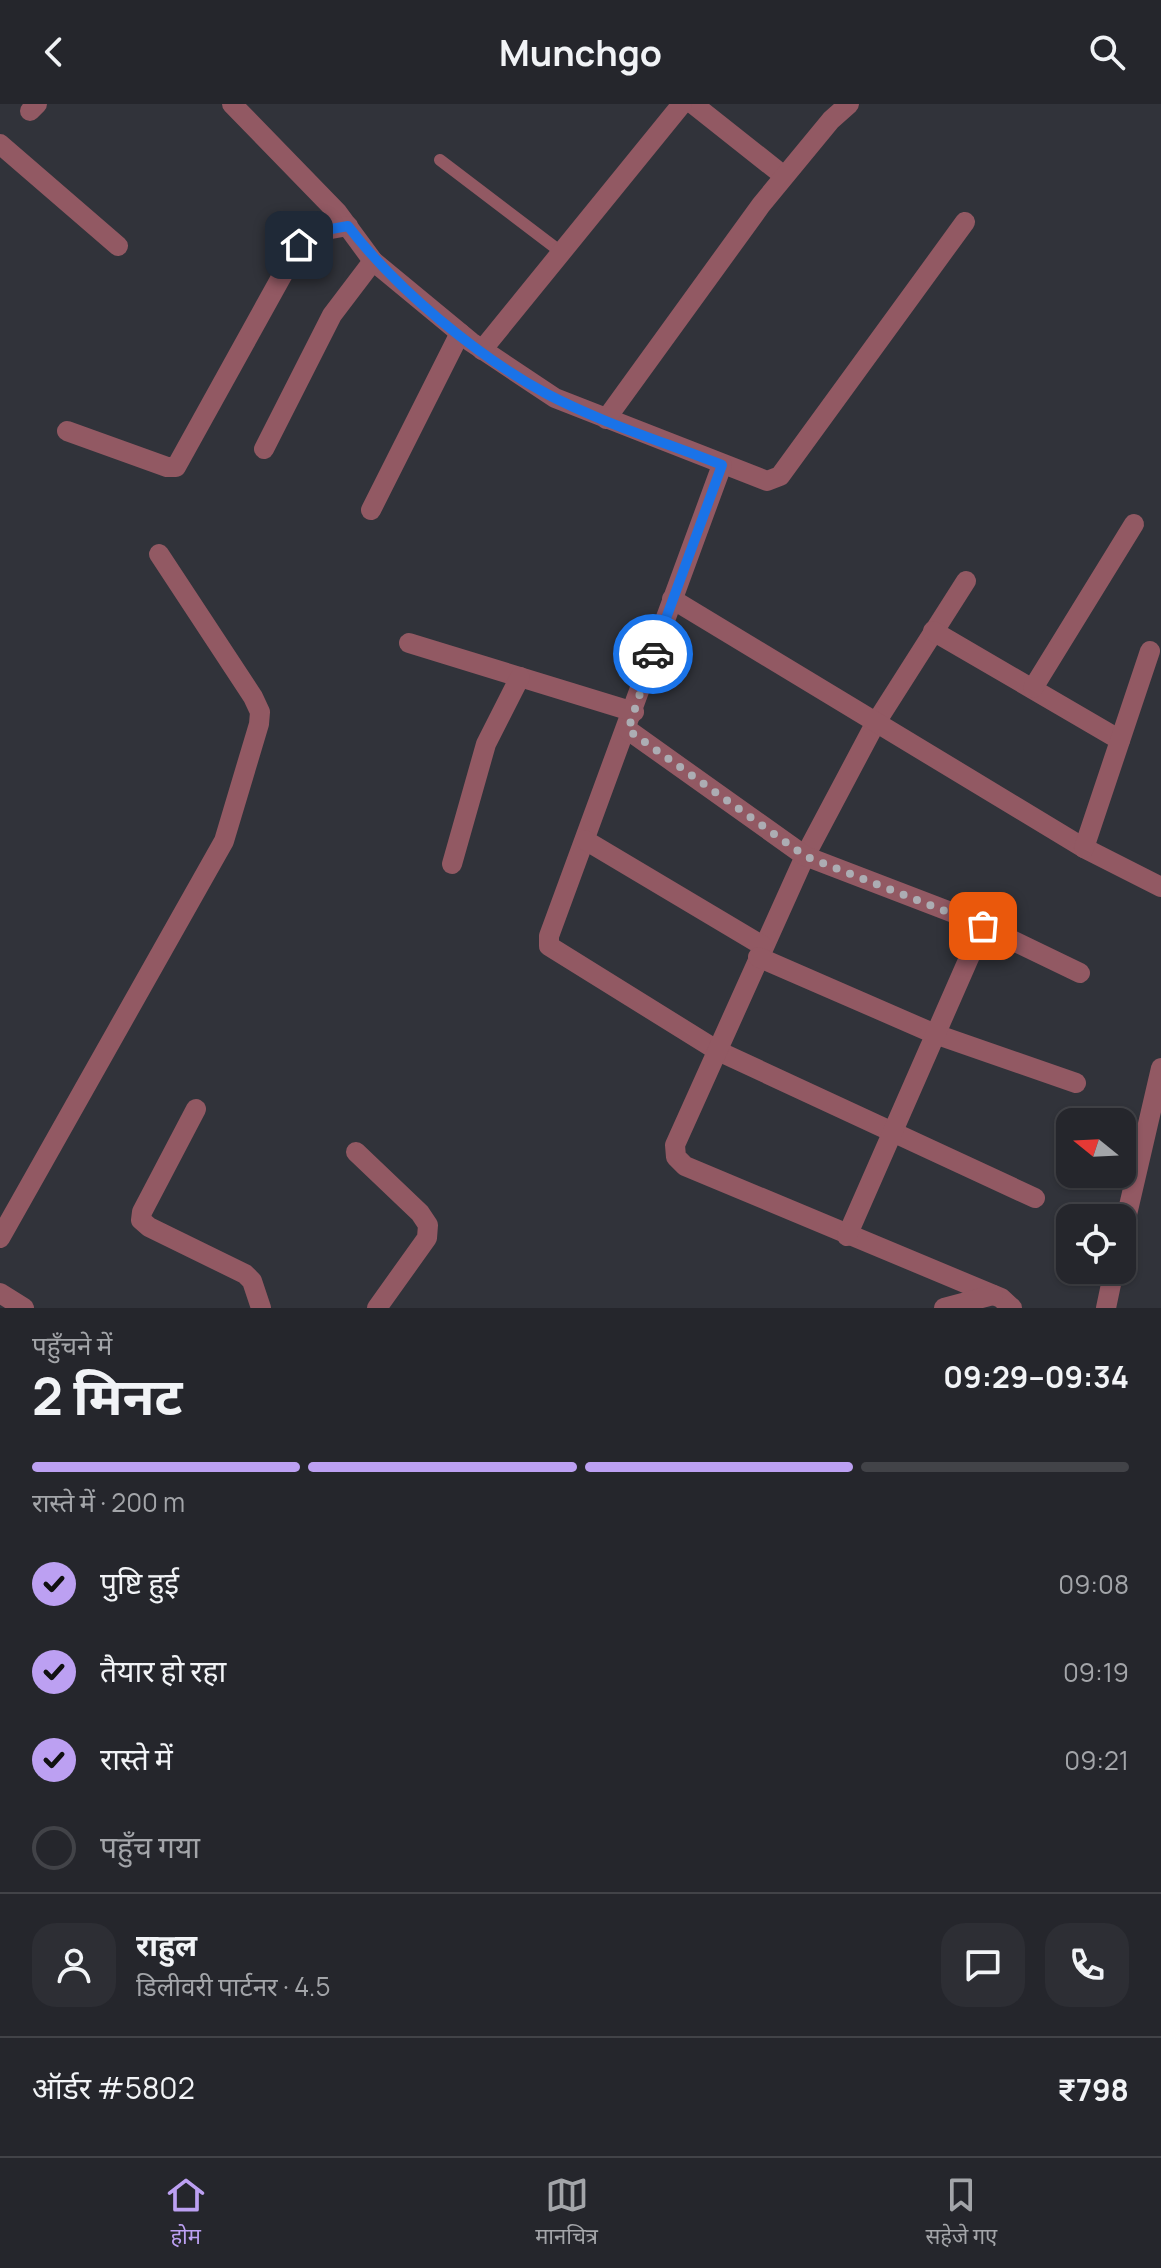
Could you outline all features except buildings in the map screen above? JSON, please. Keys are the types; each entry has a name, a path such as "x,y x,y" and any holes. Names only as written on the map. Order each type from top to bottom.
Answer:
{"street":[{"path":"232,104 318,191 373,261 482,350 543,391 606,419 767,481 780,476 965,222"},
{"path":"482,350 682,104"},
{"path":"693,104 784,176"},
{"path":"606,419 784,176 831,120 849,104"},
{"path":"0,144 118,246"},
{"path":"67,431 167,467 176,467 299,245 309,233 342,219"},
{"path":"264,449 332,315 373,261"},
{"path":"371,510 460,333"},
{"path":"722,465 631,721 549,936 549,946 718,1051 1035,1198"},
{"path":"1033,688 1134,524"},
{"path":"0,1238 220,849 259,724 260,712 253,697 159,554"},
{"path":"966,581 875,724 805,856 675,1145 676,1157 685,1166 993,1295 1012,1308"},
{"path":"672,599 1084,848 1161,887"},
{"path":"933,631 1120,740"},
{"path":"409,643 520,677 631,721 805,856 983,926 1080,973"},
{"path":"1084,848 1150,651"},
{"path":"452,864 486,744 520,677"},
{"path":"585,840 761,952 935,1034 1076,1083"},
{"path":"847,1236 983,926"},
{"path":"1131,1204 1155,1120 1161,1068"},
{"path":"196,1109 142,1212 141,1220 245,1274 252,1281 261,1308"},
{"path":"356,1152 420,1213 428,1225 427,1238 377,1308"},
{"path":"1106,1308 1111,1284"},
{"path":"0,1293 24,1308"},
{"path":"944,1308 993,1295"}],"lane":[{"path":"440,160 561,252"}],"way so far":[{"path":"653,654 628,730 805,856 983,926"}],"route":[{"path":"299,245 309,233 348,226 373,261 471,342 543,391 722,465 653,654"}]}
